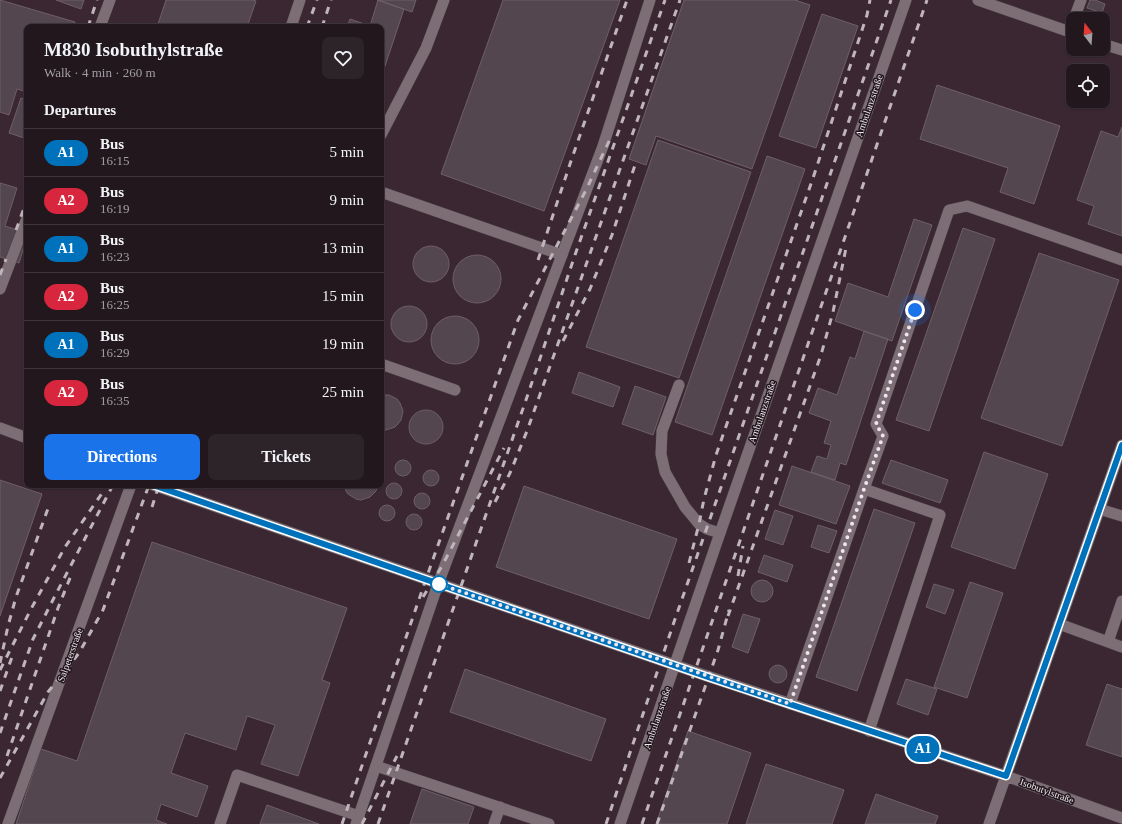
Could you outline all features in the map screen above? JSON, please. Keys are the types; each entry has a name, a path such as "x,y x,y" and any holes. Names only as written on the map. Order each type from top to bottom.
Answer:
{"street":[{"path":"101,24 110,0"},
{"path":"292,24 300,0"},
{"path":"384,129 426,48 444,0"},
{"path":"220,824 237,775 357,820 438,584 603,146 650,0"},
{"name":"Ambulanzstraße","path":"620,824 906,0"},
{"path":"978,0 1066,27"},
{"path":"1077,12 1081,0"},
{"path":"1110,46 1122,50"},
{"path":"384,193 562,255"},
{"path":"790,704 883,436 876,424 949,210 967,206 1122,260"},
{"path":"0,289 24,226"},
{"path":"384,365 455,390"},
{"path":"679,385 662,431 661,454 666,472 685,507 699,524 707,529 720,533"},
{"path":"0,428 24,437"},
{"path":"990,824 1122,445"},
{"name":"Salpeterstraße","path":"8,824 130,488"},
{"name":"Isobutylstraße","path":"163,488 675,666 1006,776 1122,818"},
{"path":"864,489 940,515 869,731"},
{"path":"1099,509 1122,516"},
{"path":"1108,642 1122,601"},
{"path":"1059,624 1122,647"},
{"path":"376,766 549,824"},
{"path":"494,824 500,807"}],"shaded area":[{"path":"0,0 1122,0 1122,824 0,824"}],"building":[{"path":"0,0 75,22 75,24 24,24 24,91 17,89 9,115 0,112"},
{"path":"56,0 84,0 81,9"},
{"path":"166,0 256,1 248,24 158,24"},
{"path":"377,0 416,0 412,12"},
{"path":"378,0 404,9 384,69 384,24 371,24"},
{"path":"503,0 620,0 544,211 441,174"},
{"path":"684,0 795,0 810,5 752,169 656,136 646,165 629,159"},
{"path":"1090,0 1095,0 1105,4 1102,12 1087,8"},
{"path":"822,14 858,26 816,148 779,136"},
{"path":"350,19 364,24 348,24"},
{"path":"937,85 1060,126 1034,204 1000,192 1008,168 920,139"},
{"path":"21,98 24,99 24,138 9,133"},
{"path":"1122,127 1122,236 1088,224 1094,206 1077,200 1101,131 1118,137"},
{"path":"658,140 751,172 679,378 586,347"},
{"path":"767,156 805,169 712,435 675,422"},
{"path":"0,183 17,188 5,226 24,232 24,247 19,263 0,257"},
{"path":"914,219 932,225 892,341 835,321 848,283 888,297"},
{"path":"963,228 995,239 929,431 896,420"},
{"path":"431,246 441,249 446,254 449,264 446,274 441,279 431,282 421,279 416,274 413,264 416,254 421,249"},
{"path":"1039,253 1119,280 1062,446 981,418"},
{"path":"472,255 482,255 494,262 501,274 501,284 494,296 482,303 472,303 464,299 457,292 453,284 453,274 457,266 464,259"},
{"path":"409,306 422,311 427,324 422,337 409,342 396,337 391,324 396,311"},
{"path":"450,316 460,316 469,320 475,326 479,335 479,345 475,354 469,360 460,364 450,364 441,360 435,354 431,345 431,335 435,326 441,320"},
{"path":"864,331 888,339 846,465 840,463 835,480 811,472 817,456 827,459 831,445 824,443 831,421 809,413 818,388 837,395 850,357 855,359"},
{"path":"579,372 620,387 613,407 572,393"},
{"path":"635,386 666,397 653,435 622,424"},
{"path":"384,395 389,395 397,399 403,411 401,420 398,424 395,427 384,430"},
{"path":"423,410 429,410 438,415 442,421 442,433 438,439 429,444 423,444 414,439 409,430 409,424 414,415"},
{"path":"984,452 1048,474 1015,569 951,547"},
{"path":"403,460 409,462 411,468 409,474 403,476 397,474 395,468 397,462"},
{"path":"891,460 948,480 940,503 882,483"},
{"path":"792,466 850,486 836,524 779,505"},
{"path":"431,470 437,472 439,478 437,484 431,486 425,484 423,478 425,472"},
{"path":"0,480 42,494 0,616"},
{"path":"394,483 400,485 402,491 400,497 394,499 388,497 386,491 388,485"},
{"path":"524,486 677,539 649,619 496,567"},
{"path":"345,488 377,488 370,497 361,500 356,499 346,491"},
{"path":"422,493 428,495 430,501 428,507 422,509 416,507 414,501 416,495"},
{"path":"387,505 393,507 395,513 393,519 387,521 381,519 379,513 381,507"},
{"path":"874,509 915,523 857,691 816,677"},
{"path":"775,510 793,516 783,545 765,539"},
{"path":"414,514 420,516 422,522 420,528 414,530 408,528 406,522 408,516"},
{"path":"818,525 837,531 829,553 811,547"},
{"path":"152,542 347,608 322,680 330,683 298,776 261,764 275,725 247,716 236,750 185,733 171,773 208,786 197,817 161,804 156,820 167,824 16,824 41,749 77,761"},
{"path":"764,555 793,565 787,582 758,572"},
{"path":"762,580 766,581 772,587 772,595 766,601 762,602 758,601 752,595 751,591 752,587 758,581"},
{"path":"970,582 1003,593 967,698 934,687"},
{"path":"934,584 954,590 945,614 926,607"},
{"path":"743,614 760,619 748,653 732,647"},
{"path":"778,665 784,668 787,674 784,680 778,683 772,680 769,674 772,668"},
{"path":"465,669 606,719 591,761 450,712"},
{"path":"906,679 937,689 928,715 897,704"},
{"path":"1107,684 1122,689 1122,757 1086,745"},
{"path":"688,731 751,753 727,824 656,824"},
{"path":"766,764 844,790 832,824 746,824"},
{"path":"422,789 474,807 468,824 410,824"},
{"path":"876,794 938,816 935,824 865,824"},
{"path":"267,805 319,824 260,824"}],"railway":[{"path":"89,24 97,0"},
{"path":"308,24 317,0"},
{"path":"323,24 331,0"},
{"path":"538,260 627,0"},
{"path":"378,824 665,0"},
{"path":"495,502 510,473 527,431 680,0"},
{"path":"689,563 716,455 813,178 867,15 870,0"},
{"path":"606,824 674,622 891,0"},
{"path":"642,824 927,0"},
{"path":"342,824 426,579 518,320 586,190 611,137"},
{"path":"563,341 590,289 612,235 635,165"},
{"path":"16,230 24,208"},
{"path":"728,616 821,355 833,312 846,248"},
{"path":"0,275 6,259"},
{"path":"423,597 442,566 504,448"},
{"path":"0,733 33,639 111,488"},
{"path":"0,778 48,692 79,653 103,610 148,488"},
{"path":"152,507 158,488"},
{"path":"0,670 65,547 105,489"},
{"path":"0,663 16,597 50,503"},
{"path":"738,576 743,546"},
{"path":"7,756 58,608 72,573"},
{"path":"657,824 718,650 729,610"},
{"path":"0,691 12,657"},
{"path":"362,824 397,756"}],"bus line":[{"name":"A1","path":"162,488 708,677 1006,776 1122,445"}],"route":[{"path":"439,584 790,704 883,436 876,424 915,310"}]}
